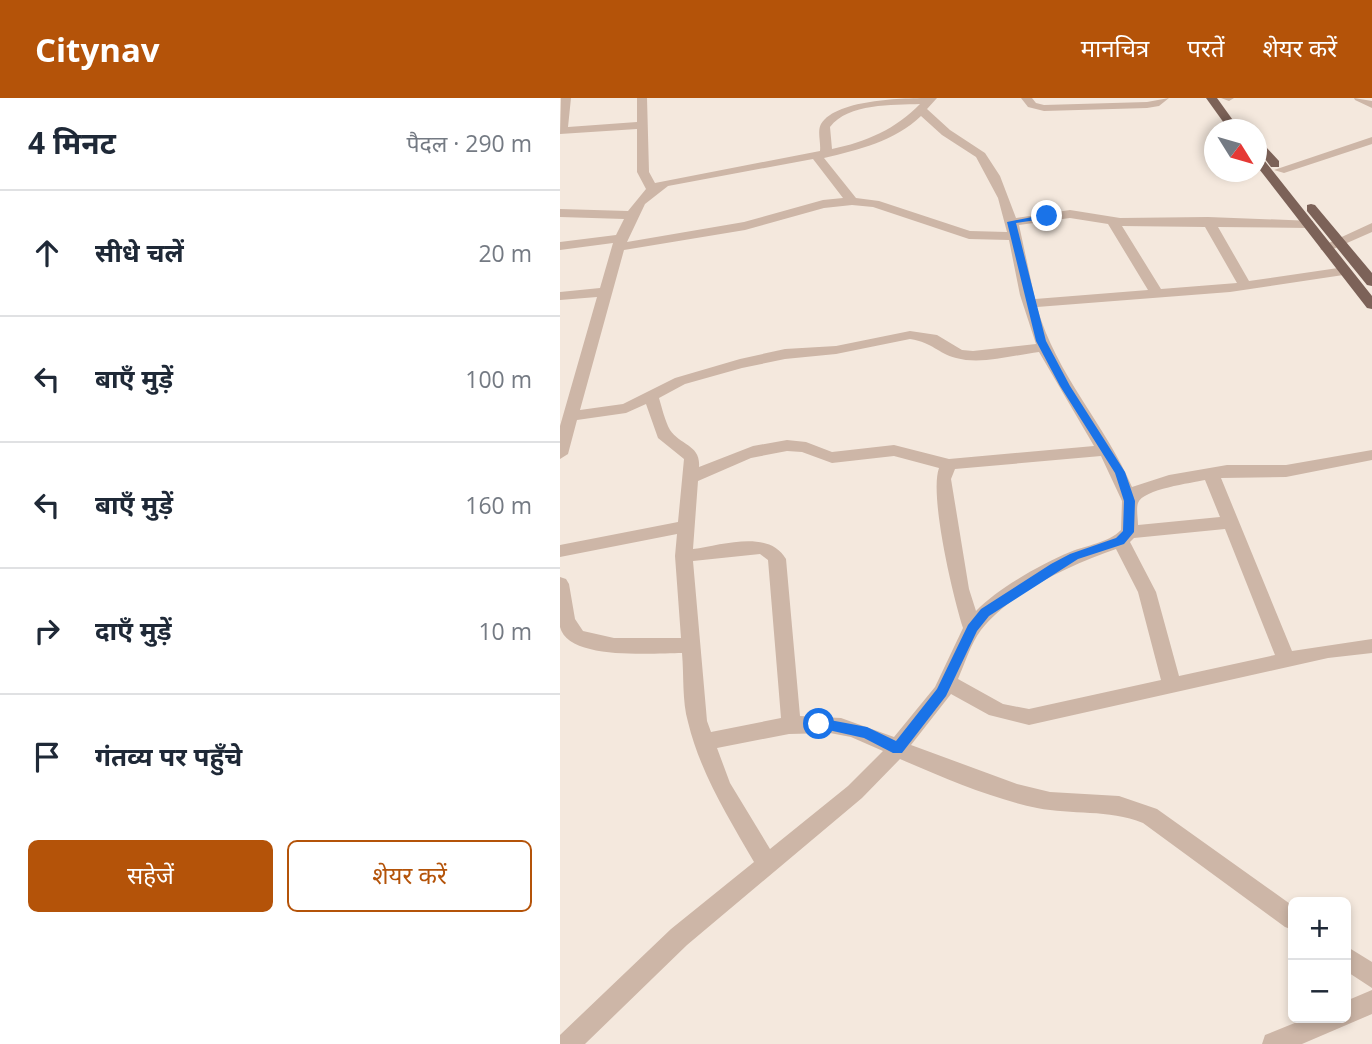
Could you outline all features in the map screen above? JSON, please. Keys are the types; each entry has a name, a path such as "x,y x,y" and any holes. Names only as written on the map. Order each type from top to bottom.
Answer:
{"main road":[{"path":"1211,98 1227,119"},
{"path":"1227,98 1241,119"},
{"path":"1267,153 1333,244 1345,271 1372,305"},
{"path":"1267,171 1308,224 1372,282"}],"street":[{"path":"566,98 561,131 642,125"},
{"path":"642,98 643,172 652,189"},
{"path":"1026,98 1032,105 1044,108 1147,105 1155,104 1164,98"},
{"path":"1359,98 1372,106"},
{"path":"560,454 573,416 620,243 632,215 652,189 665,183 694,177 860,147 908,124 929,103"},
{"path":"821,156 827,142 824,127 832,116 865,106 929,103"},
{"path":"929,103 941,129 980,153 994,174 1013,229 1044,347 1065,386 1120,472 1130,501"},
{"path":"1280,170 1372,140"},
{"path":"821,156 852,201"},
{"path":"560,246 620,243 745,226 823,204 852,201 876,204 970,235 1013,229 1070,214 1113,221 1308,224"},
{"path":"560,214 632,215"},
{"path":"1113,221 1157,294"},
{"path":"1208,221 1245,285"},
{"path":"1333,244 1372,227"},
{"path":"1031,303 1157,294 1345,271"},
{"path":"560,296 606,292"},
{"path":"573,416 626,408 680,381 740,364 911,335 932,338 958,354 973,356 1044,347"},
{"path":"651,397 664,434 692,458 684,556 697,721 703,742 734,812 767,864"},
{"path":"692,477 746,454 789,446 803,446 824,457 835,458 876,450 906,451 948,466 968,461 1107,450"},
{"path":"1172,685 1149,593 1124,536 1130,501 1137,492 1152,486 1227,471 1286,471 1372,455"},
{"path":"948,466 943,479 960,589 972,628"},
{"path":"1210,474 1286,660"},
{"path":"568,1044 679,936 855,792 898,749 926,715 947,682 972,628 985,612 1006,596 1074,556 1124,536 1230,522"},
{"path":"560,551 687,526"},
{"path":"684,556 762,547 772,552 777,559 791,726"},
{"path":"560,584 569,627 576,636 633,646 691,645"},
{"path":"947,682 992,709 1010,716 1030,717 1286,660 1352,647 1372,646"},
{"path":"703,742 791,726 819,724 841,727 867,733 898,749 983,783 1038,799 1110,802 1134,809 1150,816 1288,915"},
{"path":"1351,1011 1372,1002"},
{"path":"1274,1044 1323,1023"}],"route":[{"path":"819,724 867,733 898,749 942,692 972,628 985,612 1006,596 1074,556 1108,547 1129,532 1130,501 1120,472 1065,386 1041,341 1035,318 1012,222 1047,216"}]}
